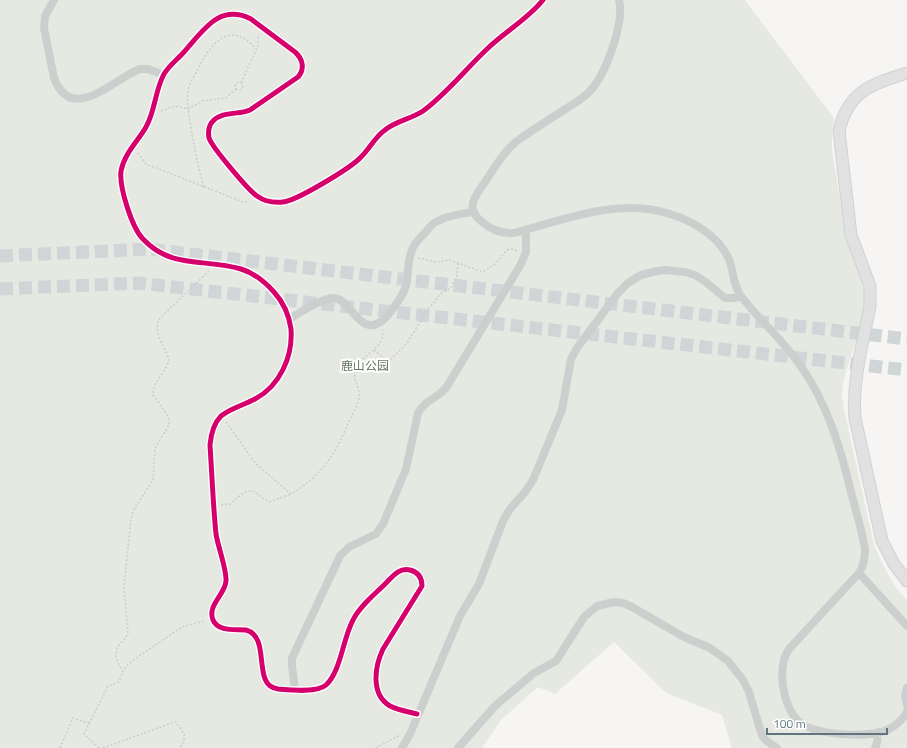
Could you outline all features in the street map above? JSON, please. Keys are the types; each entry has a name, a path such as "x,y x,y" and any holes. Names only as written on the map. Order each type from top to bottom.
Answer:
{"street":[{"path":"54,0 45,16 44,28 54,78 56,84 65,95 77,99 90,97 140,69 148,69 164,75"},
{"path":"417,714 395,708 387,703 380,695 376,683 379,660 383,648 422,586 420,577 414,571 401,570 393,576 356,615 351,624 334,674 328,682 317,690 276,689 269,685 266,682 258,639 253,633 246,630 221,628 217,626 212,619 212,610 225,587 227,579 216,534 211,438 215,425 222,416 262,395 269,390 278,378 285,365 290,347 291,330 289,318 278,296 264,282 242,269 176,260 164,256 151,248 138,233 122,190 121,182 123,164 146,128 164,75 214,19 226,15 239,14 251,19 299,55 302,63 300,75 250,110 240,114 216,118 210,126 208,132 212,143 245,185 254,194 269,201 284,202 291,200 356,162 366,152 379,134 392,126 415,116 428,106 486,50 527,17 543,0"},
{"path":"619,0 621,9 613,50 596,83 580,100 514,144 501,159 475,196 472,207 473,212 481,222 499,233 514,233 610,208 639,208 669,213 696,225 704,230 725,252 730,262 734,281 741,296 790,351 800,364 818,395 841,450 863,540 865,556 863,568 789,648 784,660 782,673 787,703 792,715 805,725 822,731 844,734 861,734 886,730 898,723 907,712"},
{"path":"907,74 866,88 848,107 842,119 839,131 851,234 868,277 871,296 856,378 854,403 855,418 882,541 894,564 907,581"},
{"path":"289,318 324,300 334,298 343,302 363,323 375,325 387,316 404,291 410,256 414,245 434,223 444,218 473,212"},
{"path":"295,689 292,666 294,652 340,556 349,547 370,538 380,529 403,477 418,413 423,405 440,394 446,388 521,264 526,254 526,230"},
{"path":"402,748 460,616 479,584 506,514 533,480 562,410 571,359 577,348 618,293 628,283 641,275 657,270 665,270 685,272 695,275 726,298 741,296"},
{"path":"859,573 907,626"},
{"path":"458,748 495,706 534,673 556,661 584,617 597,606 614,602 623,603 632,607 684,637 710,648 728,661 743,680 749,692 763,736 768,742 777,748"},
{"path":"907,688 905,696 907,705"},
{"path":"874,748 877,743 878,732"}],"path":[{"path":"236,89 242,89 243,86 241,83 256,50 258,42 258,24"},
{"path":"204,187 196,160 188,108 189,88 204,56 215,43 225,37 236,35 248,40 256,50"},
{"path":"152,112 164,111 176,106 188,108 202,101 228,97 236,89 236,84 241,83"},
{"path":"134,145 142,161 146,164 246,202 254,194"},
{"path":"410,256 432,261 450,260 477,270 484,271 494,265 507,250 512,249 526,254"},
{"path":"374,350 386,360 390,360 404,347 422,320 426,310 434,303 440,294 450,290 452,287 458,273 458,262"},
{"path":"123,672 117,662 116,656 118,647 128,633 124,587 131,519 133,511 153,480 155,448 166,431 170,420 168,414 153,395 154,387 166,368 169,360 158,334 157,325 160,318 216,265"},
{"path":"214,506 230,504 243,493 248,491 253,491 269,502 291,494 304,486 315,476 337,449 359,396 355,378 355,370 359,363 374,350 383,336 379,322"},
{"path":"222,416 256,464 291,494"},
{"path":"99,748 84,734 106,688 119,682 124,669 132,661 182,627 212,619"},
{"path":"60,748 73,718 89,723"},
{"path":"103,748 174,722 176,722 185,736 180,748"},
{"path":"376,748 412,728"}],"green space":[{"name":"鹿山公园","path":"0,0 745,0 834,118 832,150 847,239 863,284 866,299 865,313 844,378 842,394 874,545 896,588 907,600 907,748 732,748 722,715 666,693 614,642 555,694 538,687 501,720 482,748 0,748"}],"tunnel":[{"path":"0,256 149,249 907,339"},
{"path":"0,289 138,283 907,370"}],"cycle path":[{"path":"417,714 390,706 384,701 379,694 376,679 376,671 383,649 422,586 419,576 413,571 406,569 396,573 359,610 350,627 335,671 331,679 322,688 310,690 289,690 278,689 270,686 265,680 258,642 254,634 246,630 232,630 215,624 212,610 223,591 226,576 216,534 210,445 212,433 216,422 221,416 255,399 264,393 278,378 290,350 290,324 286,309 281,300 255,275 241,269 228,266 189,262 177,259 154,249 139,234 131,217 124,197 121,171 128,153 149,121 158,88 165,73 205,28 221,17 230,14 240,15 251,19 295,52 300,58 302,71 298,77 250,110 226,114 217,118 212,123 209,131 209,138 216,150 252,192 269,201 283,202 299,196 335,176 361,157 378,136 385,130 394,124 423,111 448,90 493,44 530,14 543,0"}]}
